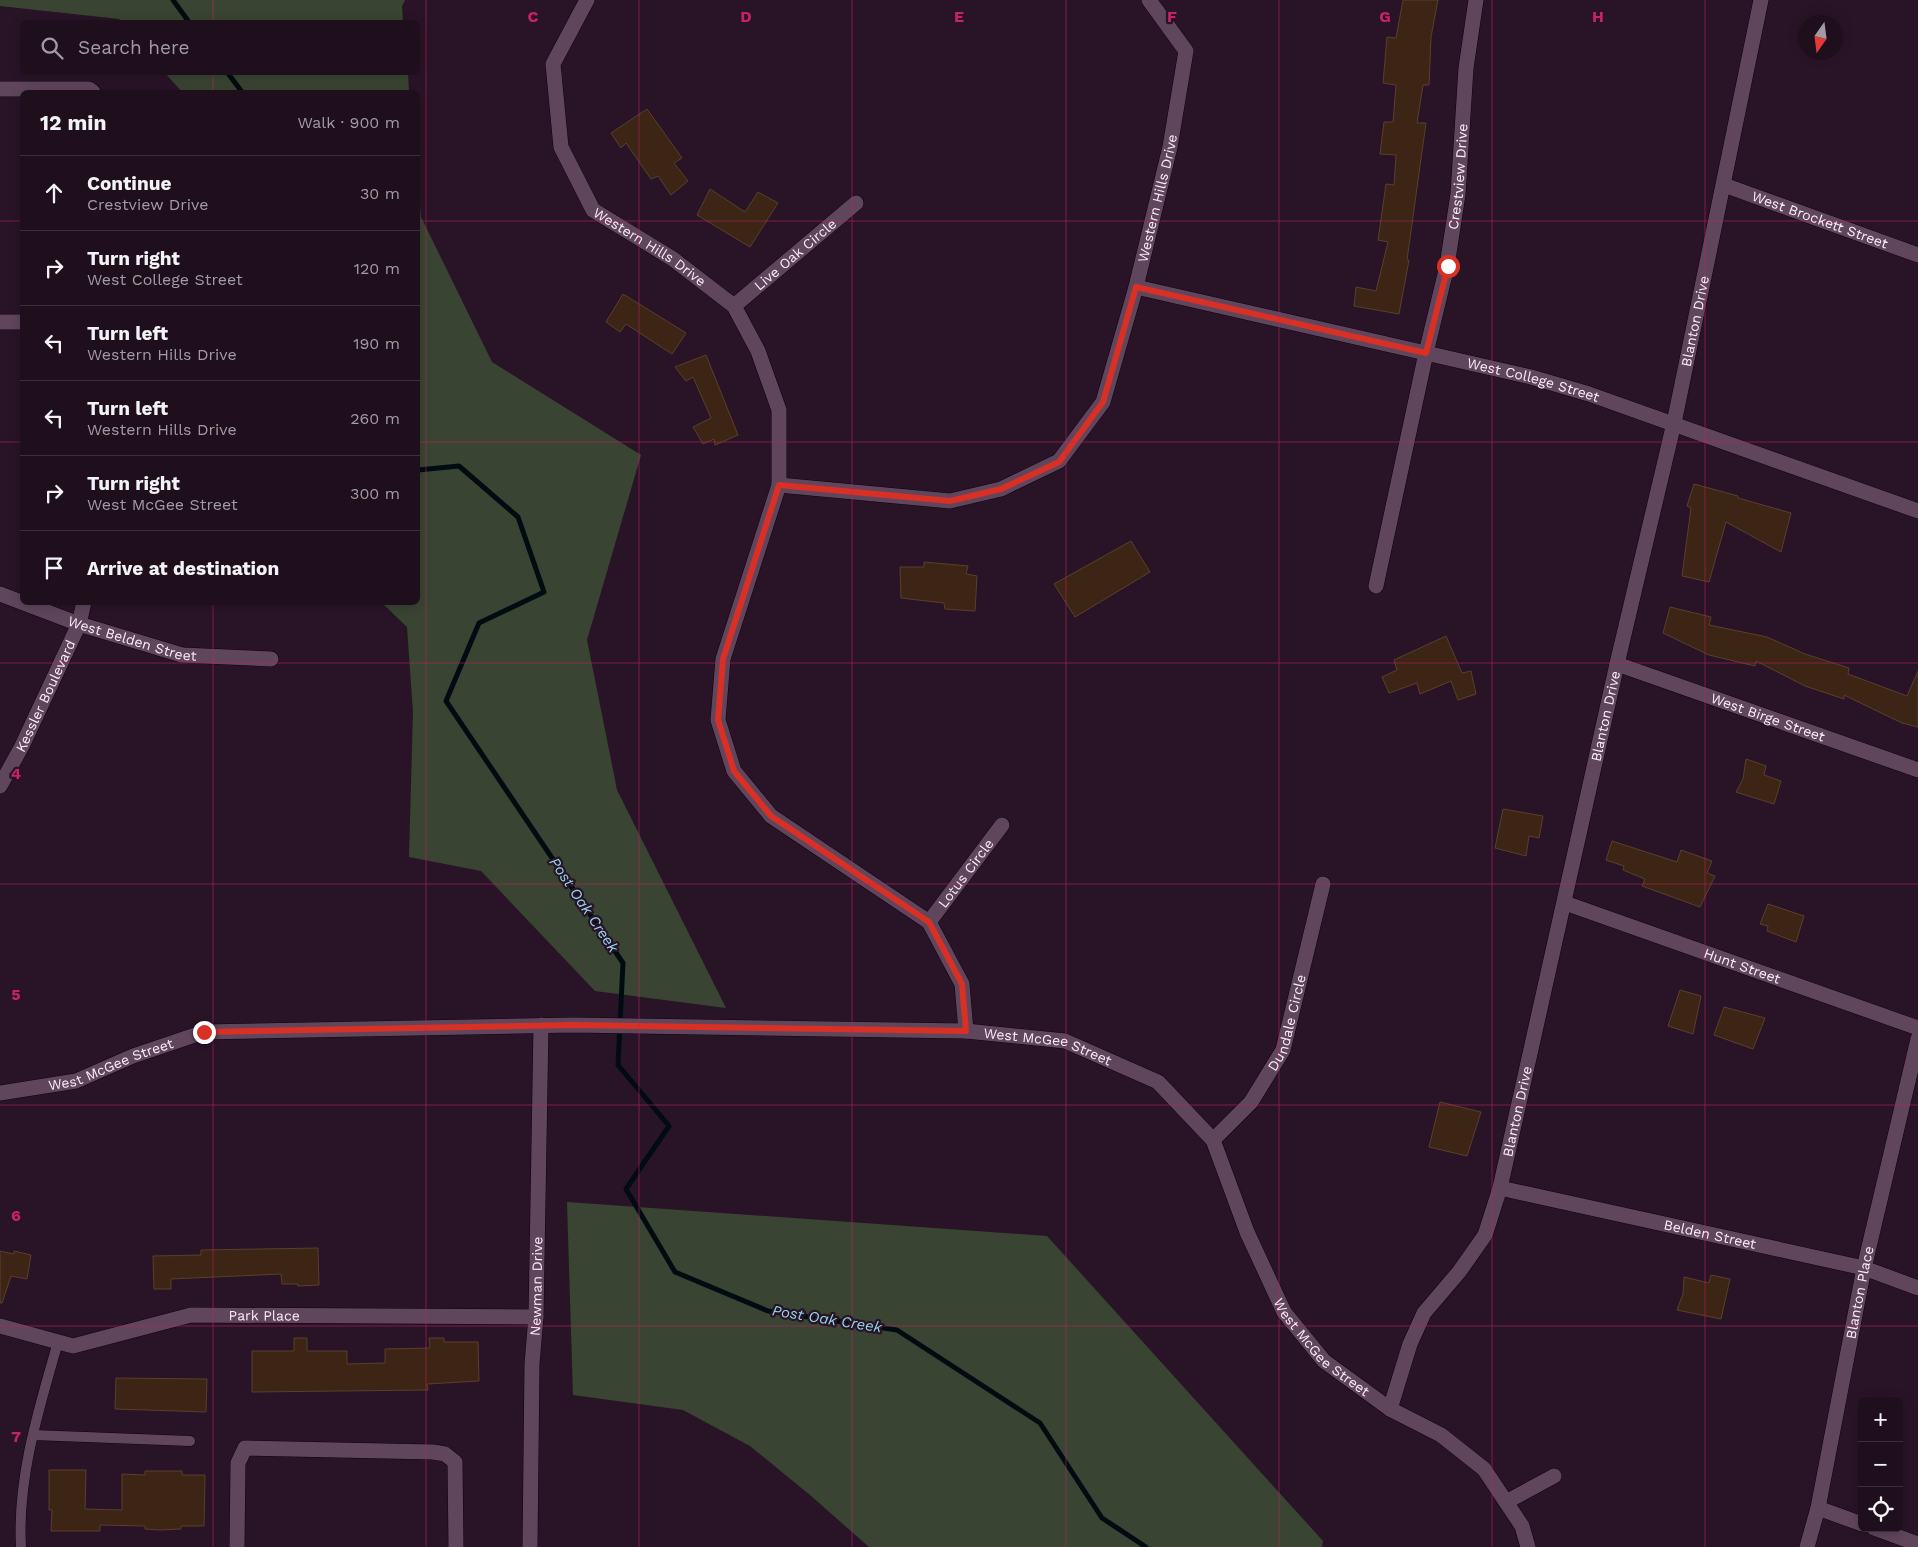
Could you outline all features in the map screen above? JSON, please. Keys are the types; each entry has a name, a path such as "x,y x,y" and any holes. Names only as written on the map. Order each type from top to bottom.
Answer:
{"street":[{"name":"Western Hills Drive","path":"587,0 553,64 561,147 593,210 673,259 734,306 758,351 779,410 779,485 723,659 718,720 734,771 771,816 929,922 962,984 966,1031"},
{"name":"Western Hills Drive","path":"779,485 950,501 1001,489 1059,462 1103,402 1136,287 1170,147 1186,51 1149,0"},
{"name":"Crestview Drive","path":"1376,586 1426,353 1448,266 1458,194 1466,68 1476,0"},
{"name":"Blanton Drive","path":"1390,1409 1410,1344 1424,1313 1459,1272 1485,1235 1500,1188 1617,664 1674,423 1761,0"},
{"path":"0,89 46,90"},
{"name":"West Brockett Street","path":"1724,185 1918,255"},
{"name":"Live Oak Circle","path":"734,306 856,203"},
{"name":"West College Street","path":"1136,287 1531,377 1590,394 1674,423 1918,511"},
{"path":"0,322 20,322"},
{"name":"West Belden Street","path":"0,594 20,602"},
{"name":"West Belden Street","path":"29,605 79,624 182,655 271,659"},
{"name":"Kessler Boulevard","path":"0,786 22,746 79,624 83,605"},
{"name":"West Birge Street","path":"1617,664 1918,770"},
{"name":"Lotus Circle","path":"929,922 1002,825"},
{"name":"Dundale Circle","path":"1213,1140 1251,1102 1283,1050 1323,884"},
{"name":"Hunt Street","path":"1565,902 1918,1028"},
{"name":"West McGee Street","path":"0,1093 76,1081 133,1056 204,1032 541,1025 724,1026 966,1031 1065,1040 1158,1082 1213,1140 1247,1232 1284,1312 1324,1361 1390,1409 1440,1435 1484,1469 1522,1526 1528,1547"},
{"name":"Newman Drive","path":"530,1547 532,1364 536,1317 541,1025"},
{"name":"Blanton Place","path":"1807,1547 1818,1508 1864,1268 1918,1039"},
{"name":"Belden Street","path":"1500,1188 1864,1268 1918,1288"},
{"name":"Park Place","path":"0,1326 73,1346 191,1315 536,1317"},
{"path":"237,1547 238,1463 245,1448 433,1452 445,1454 455,1462 456,1547"},
{"path":"1506,1502 1554,1476"},
{"path":"1818,1508 1858,1523"},
{"path":"1885,1532 1918,1544"}],"lane":[{"path":"21,1547 20,1526 27,1465 40,1402 58,1342"},
{"path":"33,1436 190,1440"}],"green space":[{"path":"0,0 405,0 402,6 403,20 120,20 0,6"},
{"path":"167,75 408,75 409,90 180,90"},
{"path":"420,205 421,217 492,362 641,455 587,640 617,790 726,1008 595,991 481,871 409,857 413,712 407,627 384,605 420,605"},
{"path":"567,1202 1047,1236 1323,1541 1322,1547 869,1547 750,1446 683,1410 573,1395"}],"building":[{"path":"1403,0 1438,0 1431,37 1429,85 1423,85 1417,123 1426,123 1407,260 1409,260 1399,314 1354,306 1356,287 1376,291 1388,242 1378,240 1386,184 1394,185 1396,155 1380,154 1384,122 1393,122 1396,85 1383,83 1387,37 1396,38"},
{"path":"647,109 682,158 674,163 688,181 671,195 658,176 651,179 626,143 621,148 611,133"},
{"path":"710,189 745,212 758,192 778,203 750,247 697,215"},
{"path":"623,294 686,333 672,354 626,324 620,332 606,322"},
{"path":"706,355 738,435 715,445 714,439 703,444 693,427 711,418 693,377 686,381 675,367"},
{"path":"1694,484 1791,513 1781,552 1726,522 1709,582 1682,576 1691,508 1687,506"},
{"path":"1131,541 1150,572 1075,617 1054,584"},
{"path":"924,562 968,566 966,574 977,576 975,611 945,609 944,603 901,598 900,567 924,567"},
{"path":"1670,607 1711,617 1709,625 1767,637 1805,654 1849,668 1848,674 1907,696 1918,671 1918,727 1902,723 1844,695 1844,699 1805,686 1756,661 1755,666 1709,655 1663,633"},
{"path":"1446,636 1462,673 1471,671 1476,694 1458,700 1451,681 1420,694 1417,683 1389,693 1382,677 1397,670 1394,660"},
{"path":"1746,759 1766,766 1764,775 1781,781 1774,804 1736,792 1743,779"},
{"path":"1503,809 1543,816 1539,838 1529,836 1526,856 1495,848"},
{"path":"1612,841 1677,862 1681,850 1712,861 1707,873 1715,876 1700,907 1642,886 1645,879 1623,870 1624,866 1606,860"},
{"path":"1768,904 1804,916 1796,942 1767,931 1768,926 1760,924"},
{"path":"1680,990 1701,996 1693,1034 1668,1026"},
{"path":"1724,1007 1765,1018 1753,1049 1714,1035"},
{"path":"1440,1102 1481,1112 1467,1156 1429,1147"},
{"path":"318,1248 319,1285 298,1286 298,1284 282,1284 281,1274 171,1279 171,1289 154,1289 153,1256 201,1255 201,1250"},
{"path":"0,1251 14,1254 14,1251 31,1255 27,1279 11,1276 2,1303 0,1303"},
{"path":"1711,1275 1730,1279 1721,1319 1677,1310 1683,1294 1684,1277 1709,1283"},
{"path":"294,1338 307,1338 307,1351 347,1351 347,1364 385,1363 385,1349 430,1348 429,1338 444,1338 444,1342 478,1342 479,1381 427,1384 428,1390 252,1392 252,1351 294,1351"},
{"path":"116,1378 207,1379 206,1412 115,1409"},
{"path":"49,1470 86,1470 85,1509 122,1510 122,1474 145,1475 145,1471 182,1471 182,1475 205,1475 204,1526 181,1526 181,1529 160,1530 145,1529 145,1526 100,1525 100,1531 51,1531 52,1510 49,1510"}],"waterway":[{"name":"Post Oak Creek","path":"173,0 188,20"},
{"name":"Post Oak Creek","path":"229,75 240,90"},
{"name":"Post Oak Creek","path":"420,470 459,466 518,517 544,592 479,623 446,701 623,963 618,1065 669,1126 626,1189 675,1272 768,1311 897,1330 1040,1423 1102,1518 1146,1547"}],"route":[{"path":"204,1032 573,1025 966,1031 962,984 929,922 771,816 734,771 718,720 723,659 779,485 950,501 1001,489 1059,462 1103,402 1136,287 1426,353 1448,266"}]}
